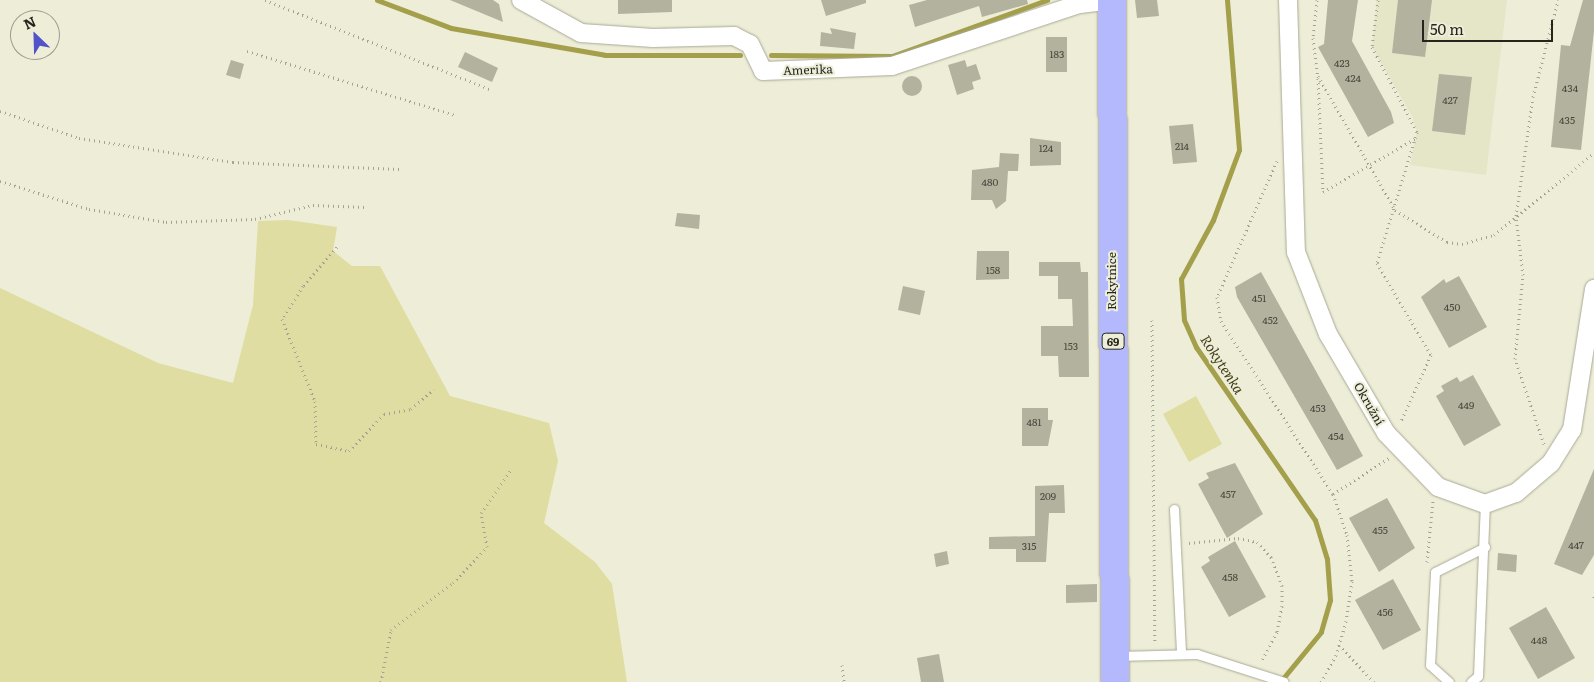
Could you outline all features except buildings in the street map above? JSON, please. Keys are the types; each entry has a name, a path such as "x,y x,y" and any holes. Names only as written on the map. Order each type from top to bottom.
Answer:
{"main road":[{"name":"Rokytnice","path":"1112,0 1115,669"}],"street":[{"name":"Amerika","path":"521,0 581,33 653,38 734,36 750,44 763,71 892,66 1080,4 1112,0"},
{"name":"Okružní","path":"1288,0 1290,157 1296,252 1311,298 1399,451 1438,487 1484,504"},
{"path":"1484,504 1516,493 1551,463 1572,430 1594,288"}],"lane":[{"path":"1471,682 1478,676 1485,547 1484,504"},
{"path":"1174,509 1181,652"},
{"path":"1449,682 1430,665 1434,572 1485,547"},
{"path":"1115,669 1156,652 1181,652 1259,673 1284,682"}],"path":[{"path":"265,0 490,89"},
{"path":"1317,0 1313,38 1318,76 1323,192 1416,138"},
{"path":"1378,0 1372,46 1412,116 1416,138 1377,263 1431,355 1399,419 1404,426"},
{"path":"1551,463 1516,359 1523,275 1516,216 1533,97 1558,0"},
{"path":"247,51 455,115"},
{"path":"1318,76 1395,210 1447,242 1462,244 1494,235 1594,153"},
{"path":"0,111 79,138 233,162 400,169"},
{"path":"1290,157 1274,162 1217,297 1221,321 1333,494 1347,535 1352,581 1339,645 1321,682"},
{"path":"0,182 89,209 166,222 255,219 313,205 366,208"},
{"path":"337,247 303,286 282,319 315,401 316,444 349,451 384,414 411,409 434,389"},
{"path":"1152,320 1156,652"},
{"path":"1333,494 1399,451"},
{"path":"381,682 391,630 453,583 487,547 481,513 511,470"},
{"path":"1176,545 1238,538 1256,542 1271,557 1282,586 1282,606 1277,632 1259,673"},
{"path":"1339,645 1374,682"},
{"path":"842,665 844,682"}],"shaded area":[{"path":"1377,0 1507,0 1486,175 1410,165 1417,132 1412,116 1372,47"},
{"path":"288,220 337,227 333,251 352,266 380,266 450,396 549,423 558,461 544,523 595,562 612,584 627,682 0,682 0,288 158,363 233,383 253,305 258,221"},
{"path":"1196,396 1222,444 1189,462 1163,414"}],"waterway":[{"path":"377,0 451,28 605,55 740,55"},
{"path":"771,55 892,56 1047,0"},
{"name":"Rokytenka","path":"1227,0 1239,150 1213,220 1181,279 1184,320 1196,347 1315,520 1327,559 1330,600 1321,632 1280,682"}]}
